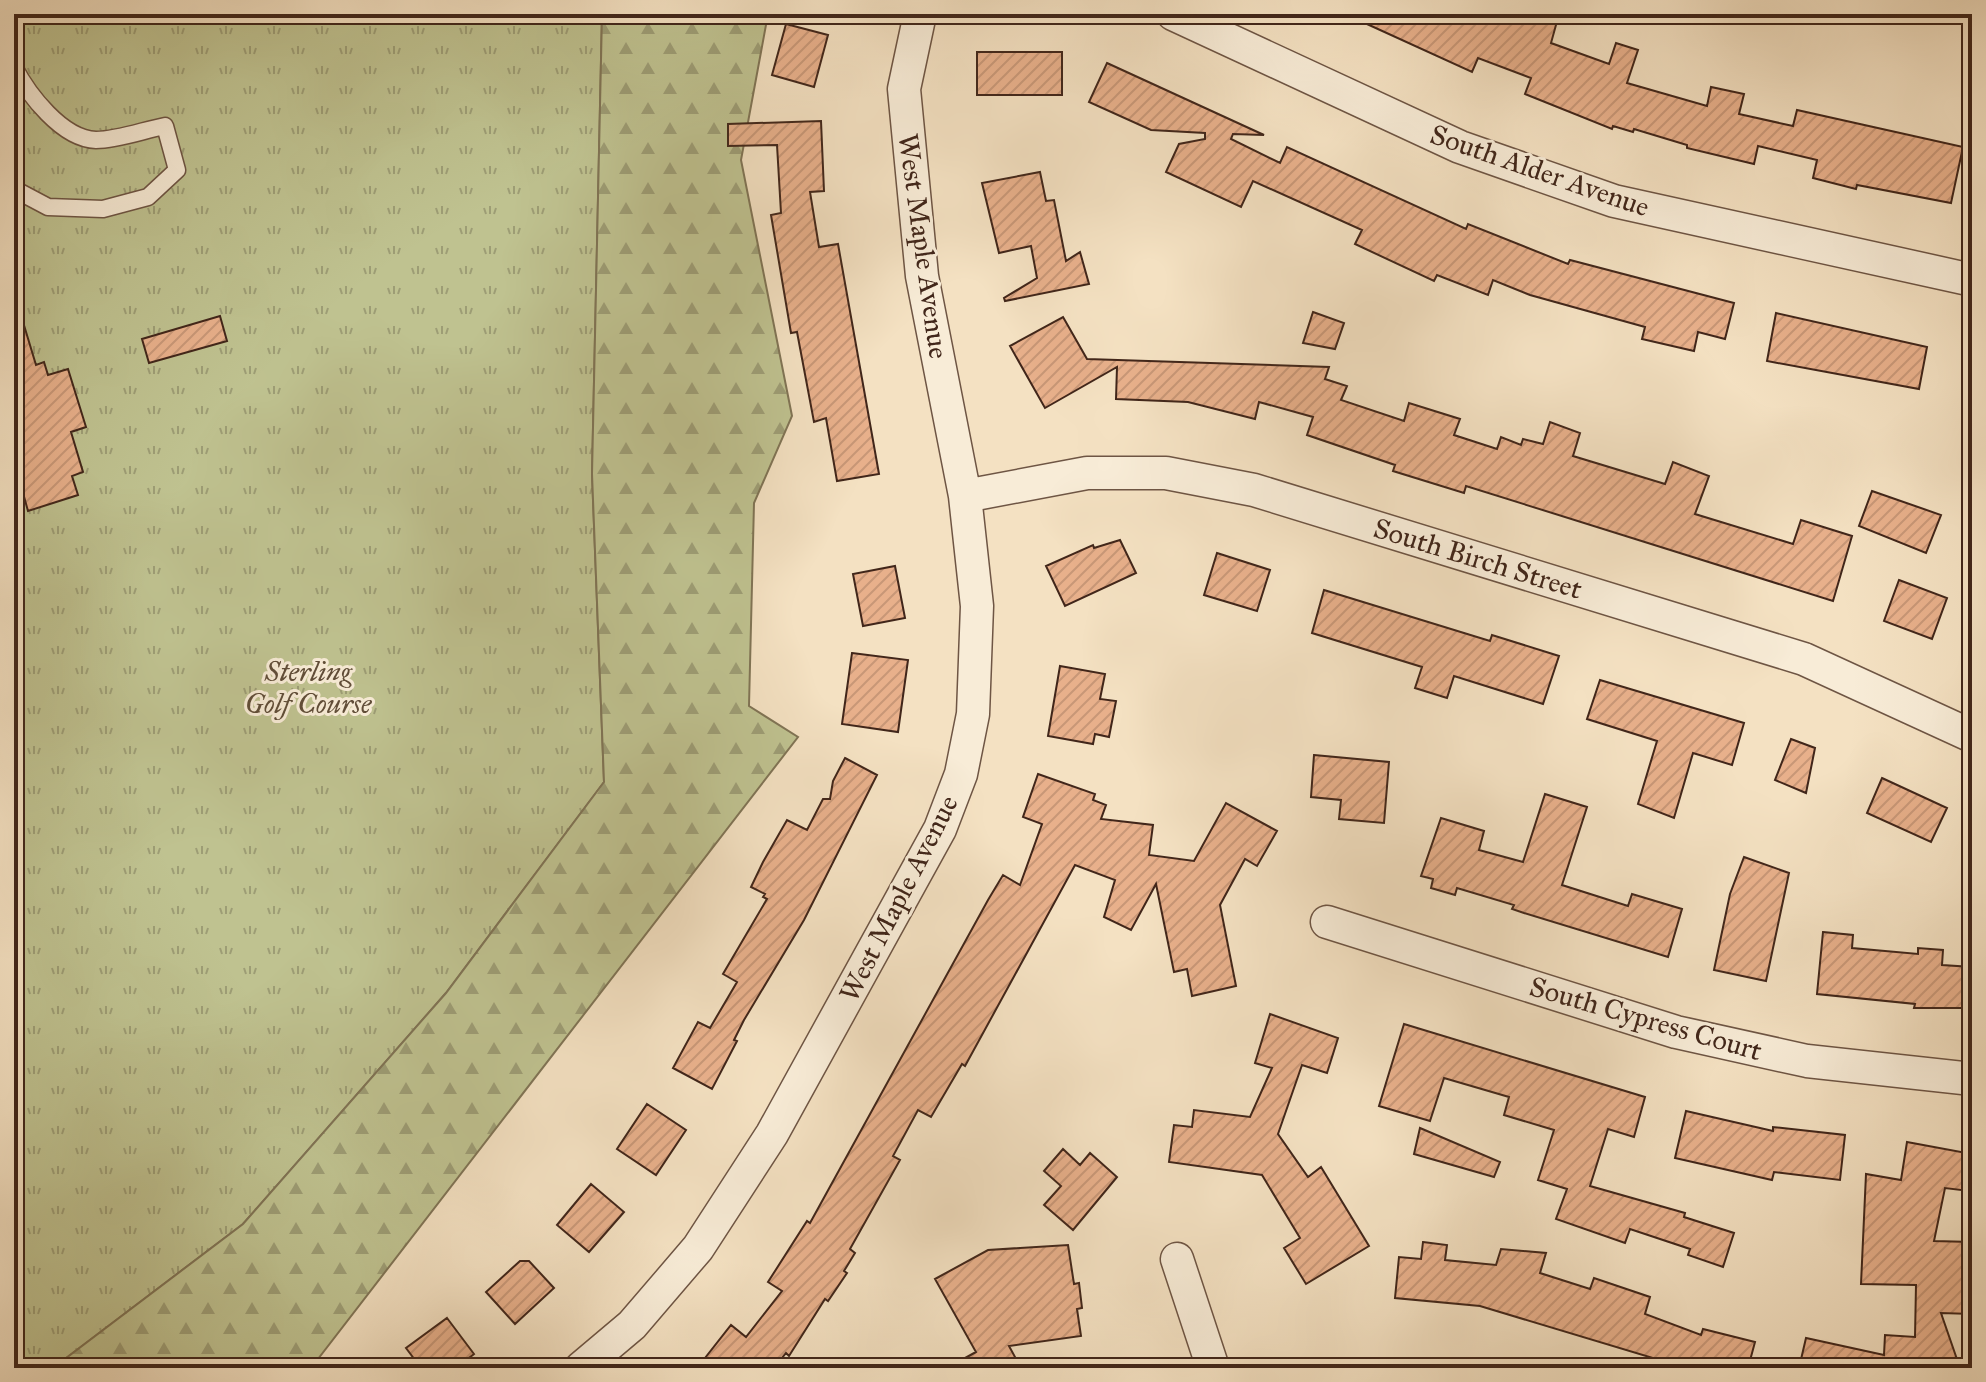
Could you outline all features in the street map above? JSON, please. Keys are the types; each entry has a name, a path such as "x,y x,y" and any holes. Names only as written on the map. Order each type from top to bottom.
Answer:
{"street":[{"name":"West Maple Avenue","path":"581,1368 632,1325 698,1248 772,1134 940,829 961,774 973,714 977,606 965,496 922,276 904,89 920,14"},
{"name":"South Alder Avenue","path":"1173,14 1460,147 1614,201 1972,280"},
{"name":"South Birch Street","path":"965,496 1087,473 1166,473 1254,490 1804,659 1972,736"},
{"name":"South Cypress Court","path":"1327,922 1676,1032 1807,1061 1972,1079"},
{"path":"1177,1259 1213,1368"}],"lane":[{"path":"14,67 30,97 39,106 59,123 94,140 165,126 177,170 148,197 103,209 48,207 14,189"}],"green space":[{"name":"Sterling Golf Course","path":"14,14 602,14 592,474 604,782 446,993 243,1224 53,1368 14,1368"},
{"path":"602,14 768,14 741,160 792,416 754,503 749,706 798,737 311,1368 53,1368 243,1224 446,993 604,782 592,474"}],"building":[{"path":"1345,14 1559,14 1551,43 1609,64 1616,43 1638,50 1627,83 1707,106 1711,87 1744,94 1739,114 1793,126 1797,110 1963,147 1951,203 1857,185 1856,189 1813,178 1817,160 1758,146 1754,164 1687,148 1687,145 1634,129 1633,132 1613,126 1612,129 1525,94 1531,78 1478,58 1472,72"},
{"path":"786,24 828,35 814,87 772,75"},
{"path":"977,52 1062,52 1062,95 977,95"},
{"path":"1107,63 1264,135 1233,134 1231,139 1280,163 1287,147 1466,229 1468,224 1568,264 1570,260 1734,303 1725,339 1698,332 1694,351 1642,339 1645,327 1530,295 1493,280 1488,295 1437,275 1434,281 1355,244 1362,230 1253,181 1241,207 1166,172 1179,144 1205,139 1205,133 1151,130 1089,102"},
{"path":"821,121 824,191 810,192 819,247 838,244 879,474 837,481 826,418 814,422 797,332 791,333 771,215 781,213 777,145 728,146 728,124"},
{"path":"1040,172 1046,201 1054,200 1066,261 1080,252 1089,284 1005,301 1004,298 1037,278 1031,246 999,253 982,183"},
{"path":"20,312 36,365 44,362 48,375 68,369 86,427 71,432 83,472 72,476 78,495 28,511 23,493 14,496 14,313"},
{"path":"1313,312 1344,323 1335,349 1303,343"},
{"path":"1776,313 1927,347 1919,389 1767,361"},
{"path":"220,316 227,341 149,363 142,339"},
{"path":"1063,317 1087,359 1329,367 1325,379 1347,386 1341,400 1404,421 1409,403 1460,419 1454,435 1497,449 1501,437 1521,445 1523,439 1543,444 1550,422 1580,433 1573,456 1665,484 1673,462 1709,476 1695,514 1793,544 1801,520 1852,536 1833,601 1466,486 1464,493 1393,471 1395,465 1307,435 1313,417 1259,402 1255,419 1188,402 1116,399 1117,367 1045,408 1010,346"},
{"path":"1872,491 1941,515 1926,553 1859,526"},
{"path":"1120,540 1136,573 1065,606 1046,566 1093,545 1094,548"},
{"path":"1217,553 1270,570 1257,611 1204,595"},
{"path":"895,566 905,618 863,626 853,574"},
{"path":"1899,580 1947,598 1932,639 1884,621"},
{"path":"1324,590 1490,641 1492,635 1559,656 1543,704 1454,676 1447,698 1415,688 1422,667 1312,633"},
{"path":"852,653 908,660 898,732 842,724"},
{"path":"1060,666 1105,674 1100,699 1116,701 1109,737 1095,734 1093,744 1048,736"},
{"path":"1600,680 1744,723 1732,765 1693,753 1674,818 1638,804 1657,741 1587,719"},
{"path":"1791,739 1815,748 1806,793 1775,780"},
{"path":"1314,755 1389,762 1384,823 1339,819 1341,800 1311,797"},
{"path":"845,758 877,775 804,920 744,1020 734,1040 737,1041 712,1089 673,1068 698,1022 710,1028 737,982 723,974 767,899 763,897 765,894 751,887 763,862 787,820 807,830 823,799 830,799 833,781"},
{"path":"1038,774 1095,794 1093,800 1106,805 1101,819 1153,825 1149,855 1194,861 1226,803 1277,831 1257,866 1245,859 1220,905 1236,986 1192,996 1187,969 1174,972 1156,884 1131,930 1104,917 1115,880 1075,865 965,1066 962,1064 931,1117 918,1110 893,1156 900,1160 850,1249 855,1253 844,1271 847,1273 828,1301 825,1299 789,1356 786,1353 774,1368 718,1368 705,1358 731,1325 746,1337 782,1291 768,1282 807,1221 810,1223 1003,875 1020,885 1042,824 1023,817"},
{"path":"1882,778 1947,808 1931,842 1867,813"},
{"path":"1545,794 1587,807 1562,885 1628,906 1632,894 1682,909 1668,957 1524,913 1512,909 1514,905 1457,888 1455,895 1431,888 1433,879 1421,876 1441,818 1484,831 1479,850 1523,862"},
{"path":"1744,857 1789,873 1766,981 1714,970 1730,894"},
{"path":"1823,932 1853,935 1852,948 1918,954 1918,948 1943,950 1942,965 1972,967 1972,1008 1914,1008 1915,1004 1817,994"},
{"path":"1270,1014 1338,1038 1327,1073 1302,1065 1278,1134 1308,1177 1321,1167 1369,1246 1306,1284 1284,1248 1300,1238 1262,1175 1169,1162 1174,1125 1192,1127 1194,1110 1250,1117 1272,1068 1255,1063"},
{"path":"1404,1024 1645,1097 1634,1137 1608,1129 1590,1186 1685,1213 1684,1217 1734,1233 1723,1267 1688,1255 1690,1249 1630,1229 1625,1243 1556,1219 1567,1189 1538,1180 1554,1130 1504,1115 1509,1097 1444,1078 1430,1121 1379,1106"},
{"path":"647,1104 686,1130 656,1175 617,1149"},
{"path":"1686,1111 1773,1131 1773,1127 1845,1135 1840,1180 1774,1172 1772,1180 1675,1158"},
{"path":"1420,1128 1500,1162 1494,1177 1414,1154"},
{"path":"1907,1142 1972,1154 1969,1191 1945,1188 1934,1241 1972,1242 1972,1314 1941,1313 1960,1368 1799,1368 1806,1338 1884,1355 1885,1335 1915,1337 1916,1285 1861,1284 1866,1174 1901,1180"},
{"path":"1063,1149 1080,1165 1090,1153 1117,1177 1073,1230 1044,1205 1061,1186 1044,1171"},
{"path":"591,1184 624,1212 589,1252 557,1225"},
{"path":"1423,1242 1447,1245 1445,1260 1496,1265 1501,1249 1546,1253 1540,1273 1590,1289 1594,1278 1650,1297 1645,1314 1701,1335 1703,1329 1755,1342 1748,1368 1686,1368 1480,1306 1395,1298 1399,1257 1421,1259"},
{"path":"1068,1245 1074,1284 1079,1283 1082,1308 1077,1309 1081,1336 1009,1346 1021,1368 947,1368 976,1352 935,1279 988,1250"},
{"path":"520,1261 529,1261 554,1288 515,1324 486,1292"},
{"path":"447,1318 474,1354 456,1368 421,1368 406,1348"}]}
